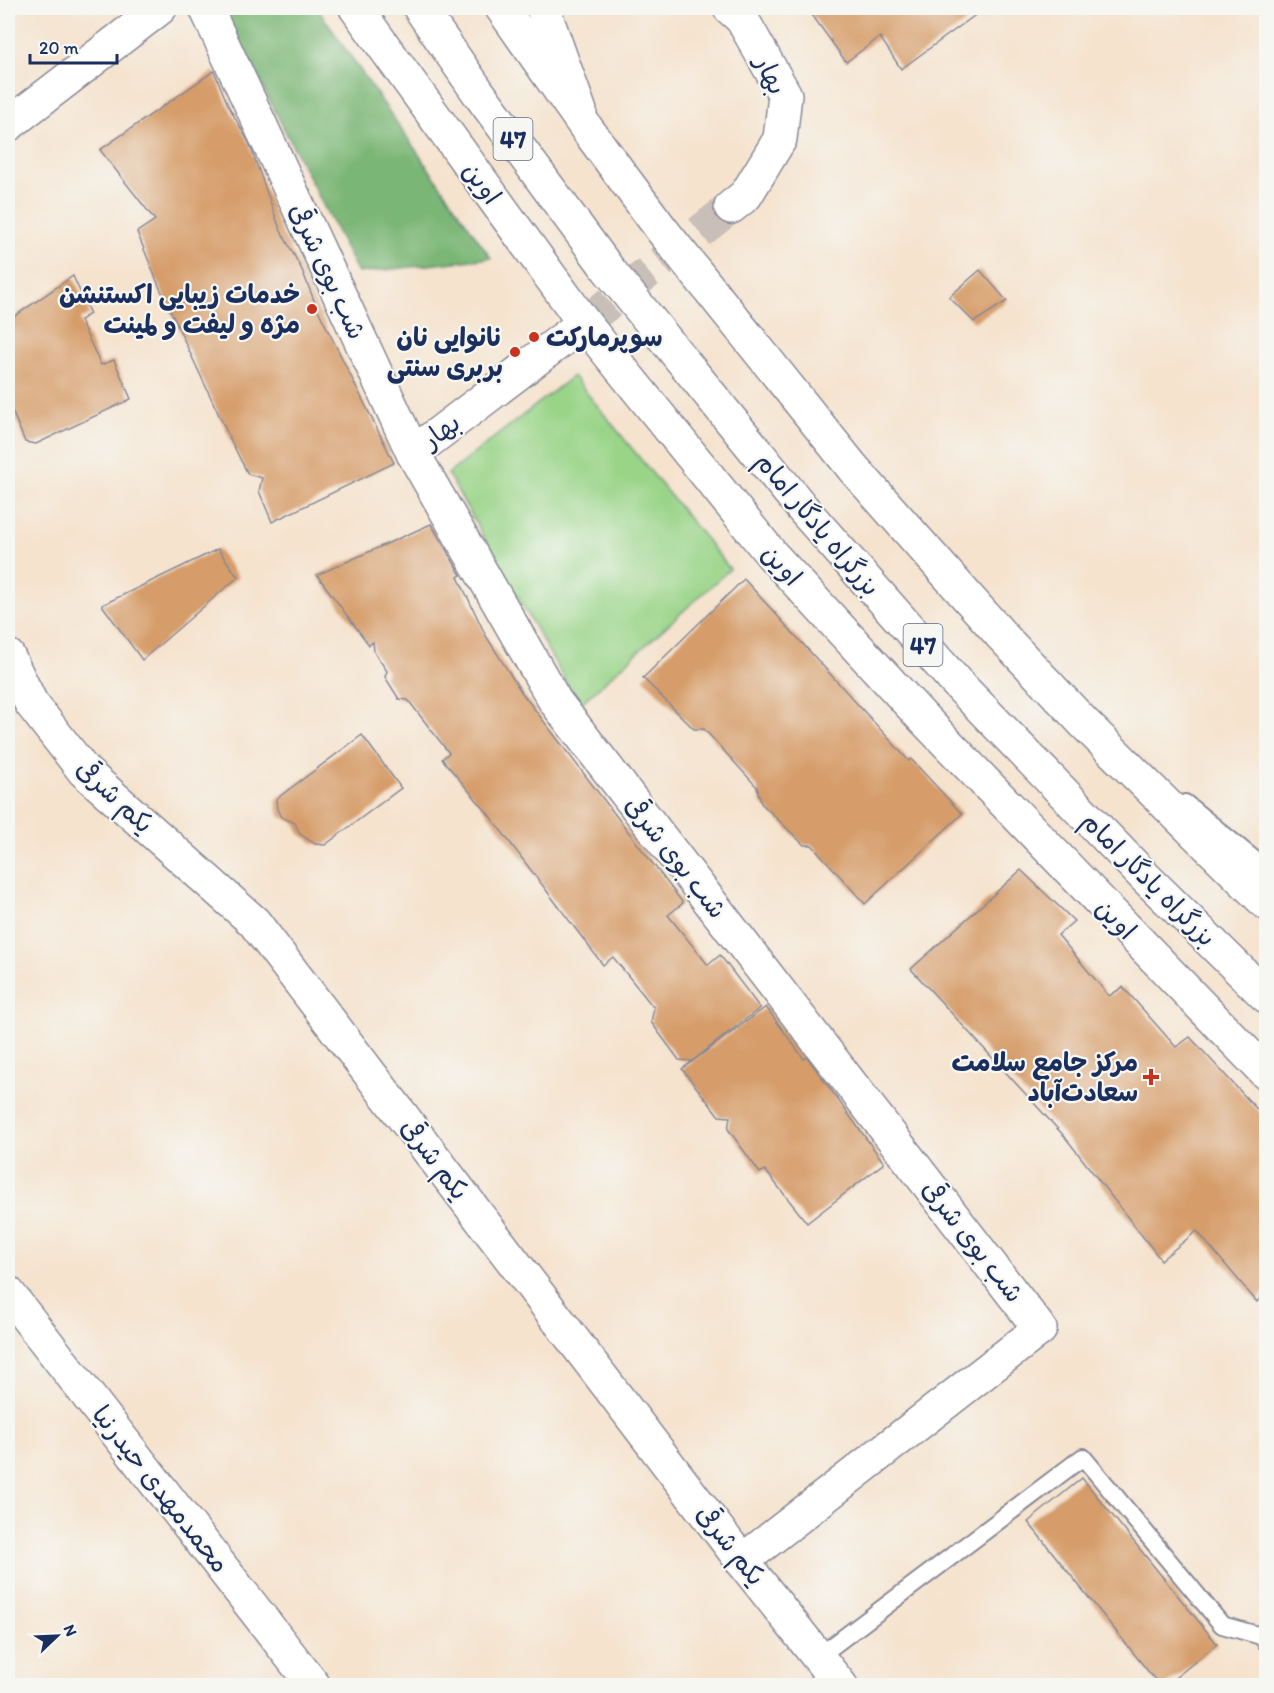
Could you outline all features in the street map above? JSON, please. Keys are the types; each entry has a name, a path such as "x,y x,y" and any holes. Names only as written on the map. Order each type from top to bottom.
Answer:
{"main road":[{"path":"8,124 160,8"},
{"name":"شب بوی شرقی","path":"206,8 413,453 555,701 1040,1329 742,1561"},
{"name":"اوین","path":"356,8 584,323 772,555 921,716 1266,1073"},
{"name":"بزرگراه یادگار امام","path":"420,8 478,92 608,269 803,509 955,681 1145,877 1266,996"},
{"name":"47","path":"502,8 662,230 853,468 1002,636 1083,722 1266,903"},
{"path":"543,8 587,129"},
{"name":"بهار","path":"730,8 742,19 785,95 780,139 746,195 731,207"},
{"name":"بهار","path":"413,453 584,323"},
{"name":"یکم شرقی","path":"8,656 31,703 84,771 254,922 742,1561 841,1686"},
{"name":"محمدمهدی حیدرنیا","path":"8,1293 314,1686"}],"lane":[{"path":"1083,722 1266,869"},
{"path":"818,1657 1083,1457 1222,1624 1261,1636 1266,1642"}],"green space":[{"path":"222,8 317,8 491,258 358,273"},
{"path":"573,376 730,569 579,705 448,474"}],"building":[{"path":"807,8 985,8 901,69 880,37 846,62"},
{"path":"214,71 228,105 249,143 280,229 302,270 317,308 394,463 272,522 259,491 262,478 248,474 232,443 159,286 137,232 155,220 100,150"},
{"path":"980,270 1007,301 974,322 949,297"},
{"path":"73,276 90,314 80,320 101,365 114,360 131,399 36,444 25,442 8,401 8,321"},
{"path":"431,524 461,575 458,577 486,636 522,693 683,903 668,915 708,965 720,955 760,1008 692,1061 679,1060 651,1022 654,1008 613,957 603,965 486,811 442,759 449,753 408,700 399,699 385,677 387,671 374,652 373,642 369,645 317,575"},
{"path":"218,549 238,577 142,660 102,605"},
{"path":"744,579 909,761 911,759 962,814 865,904 812,845 804,845 761,803 757,787 704,729 694,729 643,678"},
{"path":"362,735 401,788 325,845 315,844 300,834 295,823 281,817 276,799"},
{"path":"1021,870 1074,921 1058,935 1109,996 1123,987 1176,1047 1190,1037 1266,1119 1266,1290 1257,1302 1197,1231 1161,1260 1065,1137 911,969"},
{"path":"766,1007 804,1059 807,1057 884,1163 807,1223 765,1170 760,1173 728,1129 730,1117 719,1116 682,1069"},
{"path":"1082,1478 1217,1644 1165,1686 1160,1686 1028,1522"}],"tunnel":[{"path":"584,323 731,207"}],"place":[{"name":"خدمات زیبایی اکستنشن مژه و لیفت و لمینت","path":"312,309"},
{"name":"سوپرمارکت","path":"534,337"},
{"name":"نانوایی نان بربری سنتی","path":"515,352"},
{"name":"مرکز جامع سلامت سعادت‌آباد","path":"1151,1077"}]}
